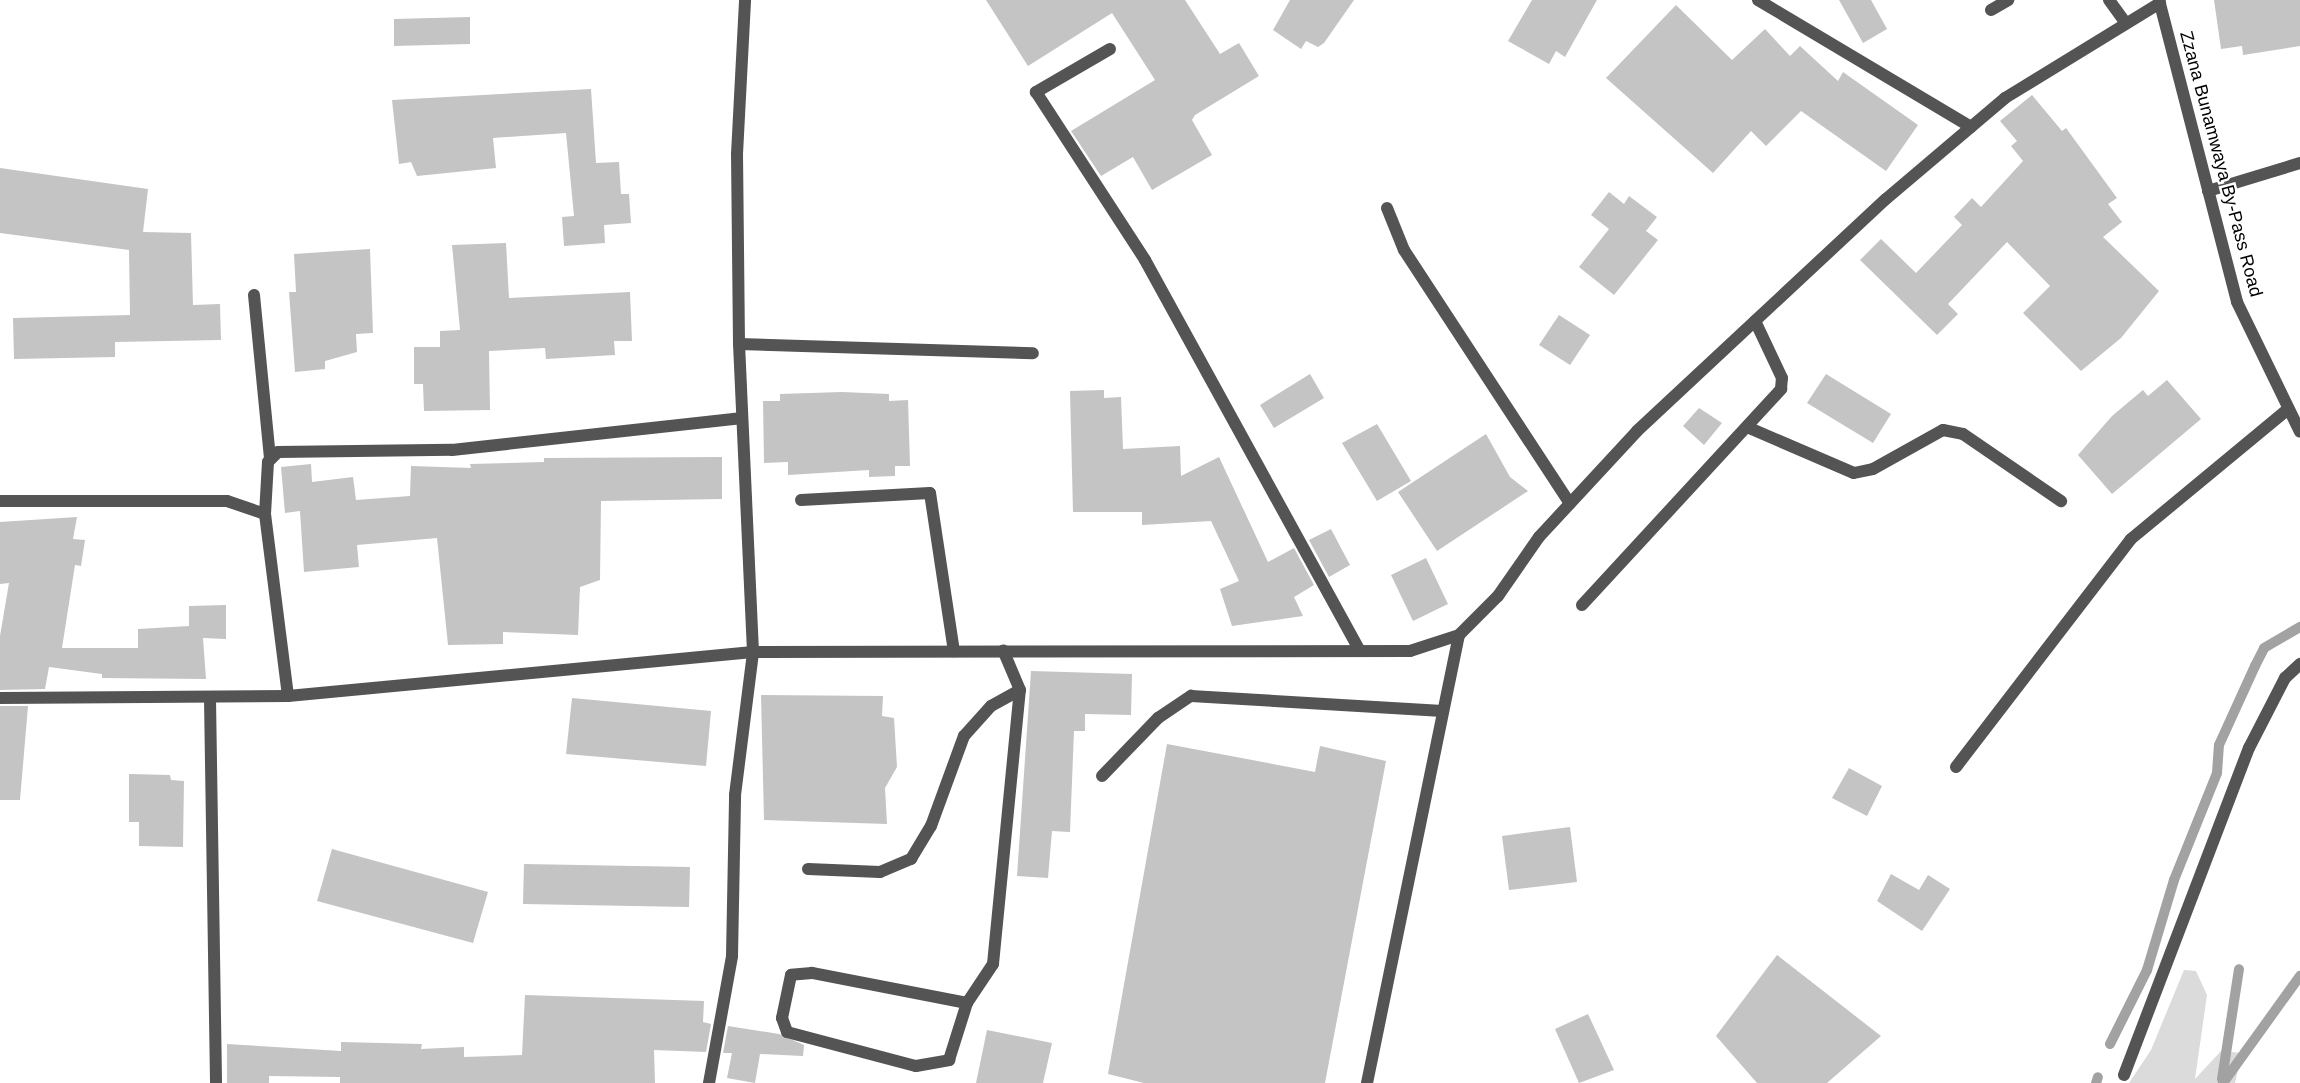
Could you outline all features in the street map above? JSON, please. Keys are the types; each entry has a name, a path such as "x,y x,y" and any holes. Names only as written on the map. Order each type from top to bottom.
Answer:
{"street":[{"path":"709,1083 732,956 735,795 753,652 740,418 739,344 737,154 745,0"},
{"path":"1758,0 1971,127"},
{"path":"1991,10 2008,0"},
{"path":"2109,0 2126,23"},
{"path":"0,698 210,699 288,696 753,652 1359,649 1410,651 1459,635 1498,596 1569,504 1755,321 1971,127 2005,98 2160,1"},
{"name":"Zzana Bunamwaya By-Pass Road","path":"2160,1 2237,302 2287,410 2300,432"},
{"path":"1110,49 1036,92 1145,260 1359,649"},
{"path":"2208,192 2300,163"},
{"path":"1387,208 1404,250 1569,504"},
{"path":"254,295 270,457 265,514 288,696"},
{"path":"1582,605 1781,389 1782,378 1755,321"},
{"path":"739,344 1033,353"},
{"path":"1956,767 2131,539 2287,410"},
{"path":"270,457 576,440 740,418"},
{"path":"1748,427 1854,473 1873,469 1943,430 1963,434 2061,501"},
{"path":"801,500 930,493 954,651"},
{"path":"0,501 227,501 265,514"},
{"path":"1367,1083 1459,635"},
{"path":"967,1003 812,973 791,975 782,1018 787,1032 916,1066 950,1060 967,1003 993,964 1020,690 1003,650"},
{"path":"2124,1074 2248,748 2285,678 2300,664"},
{"path":"808,869 880,872 911,859 931,826 964,736 991,706 1020,690"},
{"path":"1102,776 1158,718 1191,696 1443,711"},
{"path":"210,699 216,1083"}],"shaded area":[{"path":"2184,970 2196,971 2207,995 2195,1079 2221,1051 2242,1053 2235,1083 2129,1083 2151,1050"}],"building":[{"path":"986,0 1185,0 1220,54 1239,43 1259,76 1195,115 1192,120 1212,155 1152,190 1133,157 1101,176 1071,131 1155,80 1112,13 1028,66"},
{"path":"1290,0 1354,0 1324,43 1318,47 1306,41 1301,49 1273,30"},
{"path":"1532,0 1597,0 1565,57 1556,51 1549,64 1508,41"},
{"path":"1839,0 1871,0 1887,29 1863,43"},
{"path":"2214,0 2300,0 2300,46 2243,55 2242,46 2221,49"},
{"path":"1676,5 1732,60 1765,29 1790,56 1800,46 1838,81 1843,72 1918,125 1886,171 1801,111 1766,146 1751,131 1713,173 1606,78"},
{"path":"470,17 470,44 394,46 394,19"},
{"path":"591,89 596,163 619,162 621,194 629,194 631,223 604,225 605,243 564,246 562,217 574,216 566,133 493,138 496,168 417,176 411,162 399,164 392,100"},
{"path":"2032,95 2062,131 2066,128 2117,198 2108,204 2122,222 2103,237 2159,291 2121,338 2081,371 2023,313 2050,286 2007,242 1948,304 1958,314 1937,335 1860,260 1881,239 1916,273 1962,225 1954,217 1972,198 1981,207 2023,161 2011,146 2017,141 2000,121"},
{"path":"0,168 148,189 143,232 191,233 193,305 220,304 221,340 115,342 115,357 14,359 13,318 130,315 129,250 0,233"},
{"path":"1609,192 1624,204 1629,196 1657,217 1646,231 1658,240 1614,295 1579,267 1609,229 1591,215"},
{"path":"506,243 509,298 630,292 632,341 614,341 615,355 546,359 545,348 489,351 490,410 424,411 423,384 414,384 414,347 440,347 440,331 460,330 452,245"},
{"path":"370,249 373,333 356,334 357,352 325,361 325,369 295,372 289,292 296,292 294,254"},
{"path":"1559,315 1590,335 1570,365 1539,345"},
{"path":"1310,374 1324,398 1274,428 1260,405"},
{"path":"1826,374 1891,414 1873,443 1807,403"},
{"path":"2167,380 2201,419 2112,494 2078,455 2112,416 2143,390 2148,396"},
{"path":"1104,390 1104,398 1121,397 1123,449 1180,446 1181,476 1219,457 1268,562 1294,548 1314,585 1294,597 1303,616 1232,626 1220,589 1239,581 1211,521 1142,525 1142,512 1073,512 1070,391"},
{"path":"842,392 889,394 889,401 908,400 910,466 895,466 895,476 869,477 869,470 788,475 788,462 764,463 763,401 780,401 780,394"},
{"path":"1699,408 1722,423 1704,445 1683,426"},
{"path":"1377,424 1411,481 1377,501 1342,443"},
{"path":"1486,434 1510,477 1528,491 1437,551 1398,492"},
{"path":"722,457 722,499 601,501 600,580 580,587 578,635 503,632 503,644 448,645 437,538 357,545 359,567 304,572 300,511 285,513 281,467 311,464 312,482 353,477 356,500 410,496 411,466 471,468 470,464 544,462 544,458"},
{"path":"77,517 73,539 85,540 81,566 75,565 62,648 138,648 138,629 189,626 189,606 226,605 226,639 203,638 206,679 102,678 102,674 49,667 45,689 0,690 0,636 9,583 0,584 0,522"},
{"path":"1331,529 1350,565 1329,577 1309,540"},
{"path":"1426,558 1448,604 1413,621 1391,575"},
{"path":"1031,671 1132,674 1131,715 1085,714 1085,731 1074,731 1070,832 1052,831 1048,878 1017,876"},
{"path":"761,695 883,696 882,716 894,718 897,767 885,788 887,824 764,820"},
{"path":"572,698 711,711 706,766 566,754"},
{"path":"0,706 28,706 20,800 0,800"},
{"path":"1167,744 1315,772 1320,746 1386,761 1325,1083 1144,1083 1108,1074"},
{"path":"1849,768 1882,786 1867,816 1832,798"},
{"path":"129,774 170,775 171,780 184,781 183,847 139,846 139,822 129,822"},
{"path":"1570,827 1577,882 1509,890 1502,836"},
{"path":"332,849 488,892 473,943 317,901"},
{"path":"524,864 690,867 689,907 523,904"},
{"path":"1891,874 1919,890 1928,875 1950,889 1922,931 1877,901"},
{"path":"1777,955 1881,1036 1827,1083 1757,1083 1716,1036"},
{"path":"525,995 704,1001 703,1022 711,1024 706,1052 654,1050 655,1083 340,1083 340,1077 269,1076 269,1083 227,1083 227,1044 341,1051 341,1042 422,1044 421,1049 464,1047 464,1057 522,1055"},
{"path":"1588,1014 1614,1070 1579,1083 1555,1029"},
{"path":"728,1026 779,1034 804,1045 803,1056 760,1054 755,1083 727,1078 732,1053 723,1053"},
{"path":"987,1030 1052,1043 1043,1083 976,1083"}],"waterway":[{"path":"2110,1044 2147,970 2174,880 2217,773 2219,745 2264,648 2300,627"},
{"path":"2222,1079 2239,969"},
{"path":"2223,1083 2300,976"},
{"path":"2096,1083 2098,1077"}]}
